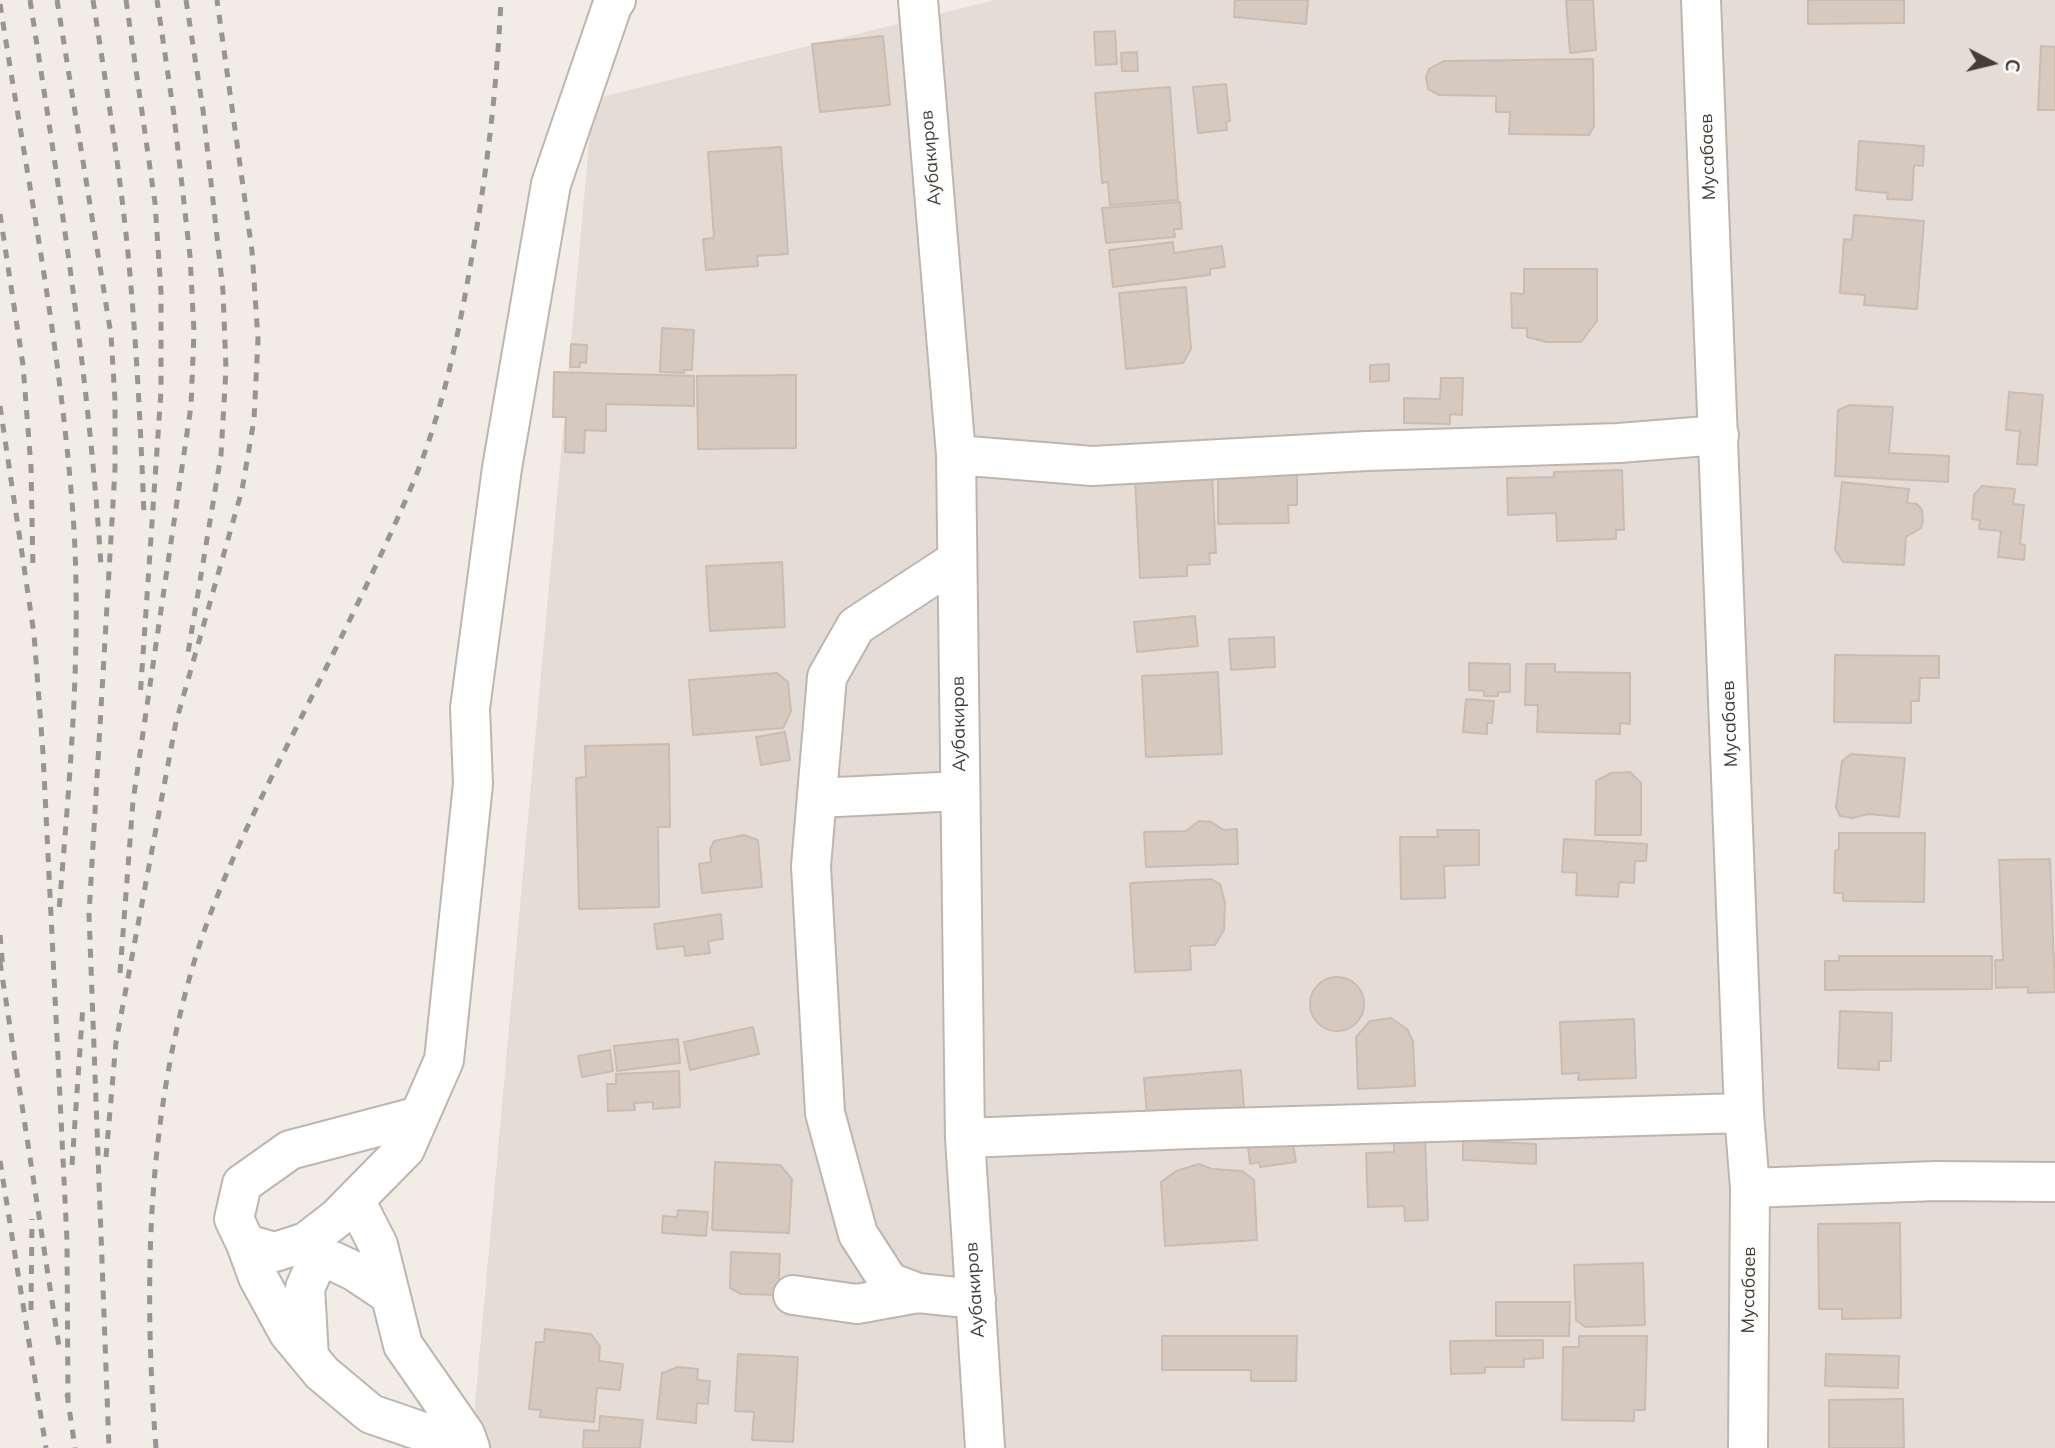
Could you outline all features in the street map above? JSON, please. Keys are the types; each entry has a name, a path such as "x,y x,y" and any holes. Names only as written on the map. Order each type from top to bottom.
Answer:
{"street":[{"path":"246,1244 275,1252 306,1242 337,1218 405,1149 443,1060 473,785 470,708 502,468 551,184 616,0"},
{"name":"Аубакиров","path":"918,0 956,455 965,1138 985,1448"},
{"name":"Мусабаев","path":"1701,0 1744,1113 1750,1188 1748,1448"},
{"path":"956,455 1092,466 1367,451 1619,443 1719,435"},
{"path":"957,560 856,626 827,677 811,866 825,1113 858,1234 888,1282 918,1293 976,1299"},
{"path":"817,798 960,791"},
{"path":"965,1138 1744,1113"},
{"path":"355,1200 378,1245 403,1345 465,1434 470,1448 372,1414 322,1373 288,1332 258,1278 234,1219 242,1184 290,1150 419,1116"},
{"path":"1750,1188 1936,1181 2055,1182"},
{"path":"309,1357 305,1288 316,1263 332,1261 354,1271 390,1294"},
{"path":"793,1295 857,1304 918,1293"}],"shaded area":[{"path":"995,0 2055,0 2055,1448 471,1448 593,99"}],"building":[{"path":"1235,0 1308,0 1306,24 1234,17"},
{"path":"1566,0 1593,0 1596,50 1570,53"},
{"path":"1808,0 1904,0 1904,23 1808,24"},
{"path":"1115,31 1117,64 1096,65 1094,32"},
{"path":"883,36 890,105 820,112 812,44"},
{"path":"2041,46 2055,47 2055,110 2038,110"},
{"path":"1137,52 1138,71 1122,71 1121,53"},
{"path":"1593,59 1594,126 1589,135 1509,134 1510,112 1496,112 1496,96 1439,95 1428,89 1426,77 1429,69 1444,61"},
{"path":"1226,84 1230,121 1226,122 1227,130 1198,133 1193,87"},
{"path":"1170,87 1178,200 1110,205 1108,182 1102,183 1095,93"},
{"path":"1859,141 1924,146 1923,166 1914,165 1912,200 1887,199 1888,193 1856,190"},
{"path":"781,147 788,254 757,256 758,266 706,270 703,239 714,238 708,152"},
{"path":"1180,202 1182,229 1174,229 1175,237 1106,243 1102,208"},
{"path":"1854,215 1924,221 1917,309 1864,305 1865,295 1840,293 1844,239 1852,240"},
{"path":"1173,242 1174,253 1222,246 1225,267 1210,269 1210,275 1113,287 1109,250"},
{"path":"1524,269 1597,269 1597,321 1581,342 1547,342 1527,337 1527,328 1512,328 1511,293 1524,294"},
{"path":"1186,287 1191,349 1183,363 1126,369 1119,293"},
{"path":"662,328 694,330 692,370 684,370 684,373 660,372"},
{"path":"571,344 587,345 586,363 580,362 580,367 570,367"},
{"path":"1389,364 1389,381 1370,382 1370,365"},
{"path":"554,372 694,376 694,406 606,404 606,431 585,430 584,453 565,452 566,417 553,417"},
{"path":"796,375 796,448 698,449 697,376"},
{"path":"1441,378 1463,378 1462,415 1450,414 1450,424 1404,423 1404,398 1440,399"},
{"path":"2009,392 2043,395 2037,465 2017,464 2020,431 2006,430"},
{"path":"1850,405 1893,407 1889,453 1949,456 1948,482 1835,476 1838,410"},
{"path":"1622,470 1624,530 1616,530 1616,539 1557,541 1556,513 1508,515 1507,478 1554,477 1554,472"},
{"path":"1212,474 1216,553 1209,553 1210,564 1187,565 1187,576 1140,578 1135,478"},
{"path":"1218,475 1297,475 1297,505 1288,505 1289,523 1218,524"},
{"path":"1842,482 1909,489 1907,503 1917,504 1922,510 1923,521 1921,528 1906,537 1904,565 1843,562 1835,550"},
{"path":"1982,486 2015,489 2013,504 2024,505 2020,544 2025,545 2024,560 1998,557 2001,531 1979,529 1980,520 1972,519 1974,495"},
{"path":"782,562 785,627 710,631 706,566"},
{"path":"1195,616 1198,646 1137,652 1134,622"},
{"path":"1274,637 1275,667 1231,670 1229,639"},
{"path":"1835,655 1939,656 1939,678 1920,678 1919,701 1911,701 1911,723 1834,722"},
{"path":"1469,663 1510,664 1510,692 1498,692 1498,696 1484,696 1484,691 1469,690"},
{"path":"1526,664 1555,664 1555,672 1630,673 1630,724 1620,723 1620,734 1537,732 1538,705 1525,705"},
{"path":"1218,672 1222,754 1146,757 1142,676"},
{"path":"777,673 788,682 791,711 783,728 693,735 689,680"},
{"path":"1466,699 1494,701 1492,723 1487,723 1487,734 1463,732"},
{"path":"785,732 790,760 761,765 756,737"},
{"path":"669,744 670,827 658,827 659,907 579,909 576,778 586,777 585,746"},
{"path":"1851,754 1905,758 1899,817 1868,814 1852,818 1840,816 1836,807 1842,761"},
{"path":"1630,772 1641,783 1641,835 1595,835 1596,781 1611,773"},
{"path":"1199,821 1211,822 1224,830 1237,829 1238,864 1146,867 1144,832 1186,831"},
{"path":"1437,830 1479,830 1479,865 1444,866 1445,898 1401,899 1400,837 1438,837"},
{"path":"1839,833 1925,833 1924,902 1843,901 1843,893 1834,893 1835,851 1839,849"},
{"path":"744,835 758,840 762,887 702,893 699,864 711,862 710,849 714,841"},
{"path":"1564,839 1647,844 1646,861 1635,861 1634,883 1619,882 1618,897 1576,895 1577,873 1562,872"},
{"path":"2050,859 2055,992 2028,993 2028,987 1996,988 1995,960 2003,960 1999,860"},
{"path":"1211,879 1220,884 1225,903 1224,930 1215,945 1190,946 1191,970 1135,972 1130,883"},
{"path":"721,914 723,939 708,941 710,953 685,956 684,946 657,949 654,924"},
{"path":"1839,956 1992,956 1992,989 1825,990 1825,961 1839,961"},
{"path":"1337,977 1356,985 1364,1004 1356,1023 1337,1031 1318,1023 1310,1004 1318,985"},
{"path":"1840,1011 1892,1013 1891,1061 1879,1061 1879,1070 1838,1068"},
{"path":"1391,1018 1407,1029 1413,1041 1415,1086 1358,1089 1356,1037 1370,1021"},
{"path":"1634,1019 1636,1078 1578,1080 1579,1073 1562,1074 1560,1022"},
{"path":"753,1027 759,1054 690,1070 684,1042"},
{"path":"678,1039 680,1063 617,1071 614,1046"},
{"path":"610,1050 613,1071 582,1077 578,1056"},
{"path":"1241,1070 1244,1107 1147,1115 1144,1078"},
{"path":"679,1071 680,1107 653,1109 653,1102 634,1103 635,1110 608,1111 607,1084 616,1084 616,1074"},
{"path":"1425,1137 1428,1220 1405,1221 1404,1206 1368,1207 1366,1153 1394,1152 1394,1138"},
{"path":"1292,1138 1296,1162 1260,1167 1259,1162 1250,1164 1248,1147"},
{"path":"1463,1140 1536,1144 1536,1164 1463,1160"},
{"path":"715,1162 780,1165 792,1179 789,1233 712,1230"},
{"path":"1199,1164 1212,1169 1242,1171 1254,1180 1257,1240 1165,1246 1161,1182 1176,1171"},
{"path":"678,1210 708,1212 706,1236 662,1233 663,1216 677,1217"},
{"path":"1900,1223 1901,1318 1842,1319 1842,1309 1819,1309 1818,1224"},
{"path":"731,1252 780,1254 778,1295 741,1294 730,1288"},
{"path":"1643,1263 1645,1325 1585,1327 1576,1320 1574,1265"},
{"path":"1496,1302 1570,1302 1569,1336 1496,1336"},
{"path":"545,1329 591,1334 600,1346 599,1361 623,1364 620,1390 597,1388 594,1422 540,1417 541,1410 529,1409 536,1342 544,1342"},
{"path":"1162,1336 1297,1336 1296,1381 1251,1381 1251,1370 1162,1370"},
{"path":"1579,1336 1647,1336 1645,1410 1634,1410 1634,1421 1562,1420 1563,1347 1579,1347"},
{"path":"1543,1340 1543,1358 1524,1359 1524,1367 1485,1367 1485,1373 1451,1374 1450,1341"},
{"path":"738,1354 798,1357 793,1442 752,1440 754,1412 735,1411"},
{"path":"1826,1354 1899,1356 1898,1388 1825,1386"},
{"path":"678,1367 698,1369 697,1380 710,1381 708,1404 697,1403 696,1423 657,1419 662,1373"},
{"path":"1903,1399 1904,1448 1829,1448 1829,1400"},
{"path":"600,1416 643,1420 640,1448 583,1448 584,1430 599,1431"}],"railway":[{"path":"30,0 81,353 101,566"},
{"path":"57,0 111,335 115,400 115,469 89,914 109,1448"},
{"path":"93,0 127,241 137,365 144,515"},
{"path":"126,0 155,203 161,292 161,391 140,699"},
{"path":"120,973 133,801 191,406 194,332 190,256 174,115 157,0"},
{"path":"186,0 203,110 223,291 226,369 221,455 188,653"},
{"path":"106,1157 116,1042 176,722 242,490 254,420 258,339 252,251 217,0"},
{"path":"156,1448 150,1324 153,1201 158,1140 179,1019 204,932 235,853 383,551 424,456 433,428 456,343 477,224 494,96 501,0"},
{"path":"0,4 58,368 75,543 74,701 59,911"},
{"path":"0,214 23,365 31,467 33,569"},
{"path":"0,406 34,634 43,753 67,1240 68,1403"},
{"path":"0,935 3,970"},
{"path":"0,962 60,1353"},
{"path":"72,1165 83,1005"},
{"path":"0,1161 46,1448"},
{"path":"31,1310 32,1219"},
{"path":"67,1394 75,1448"}]}
